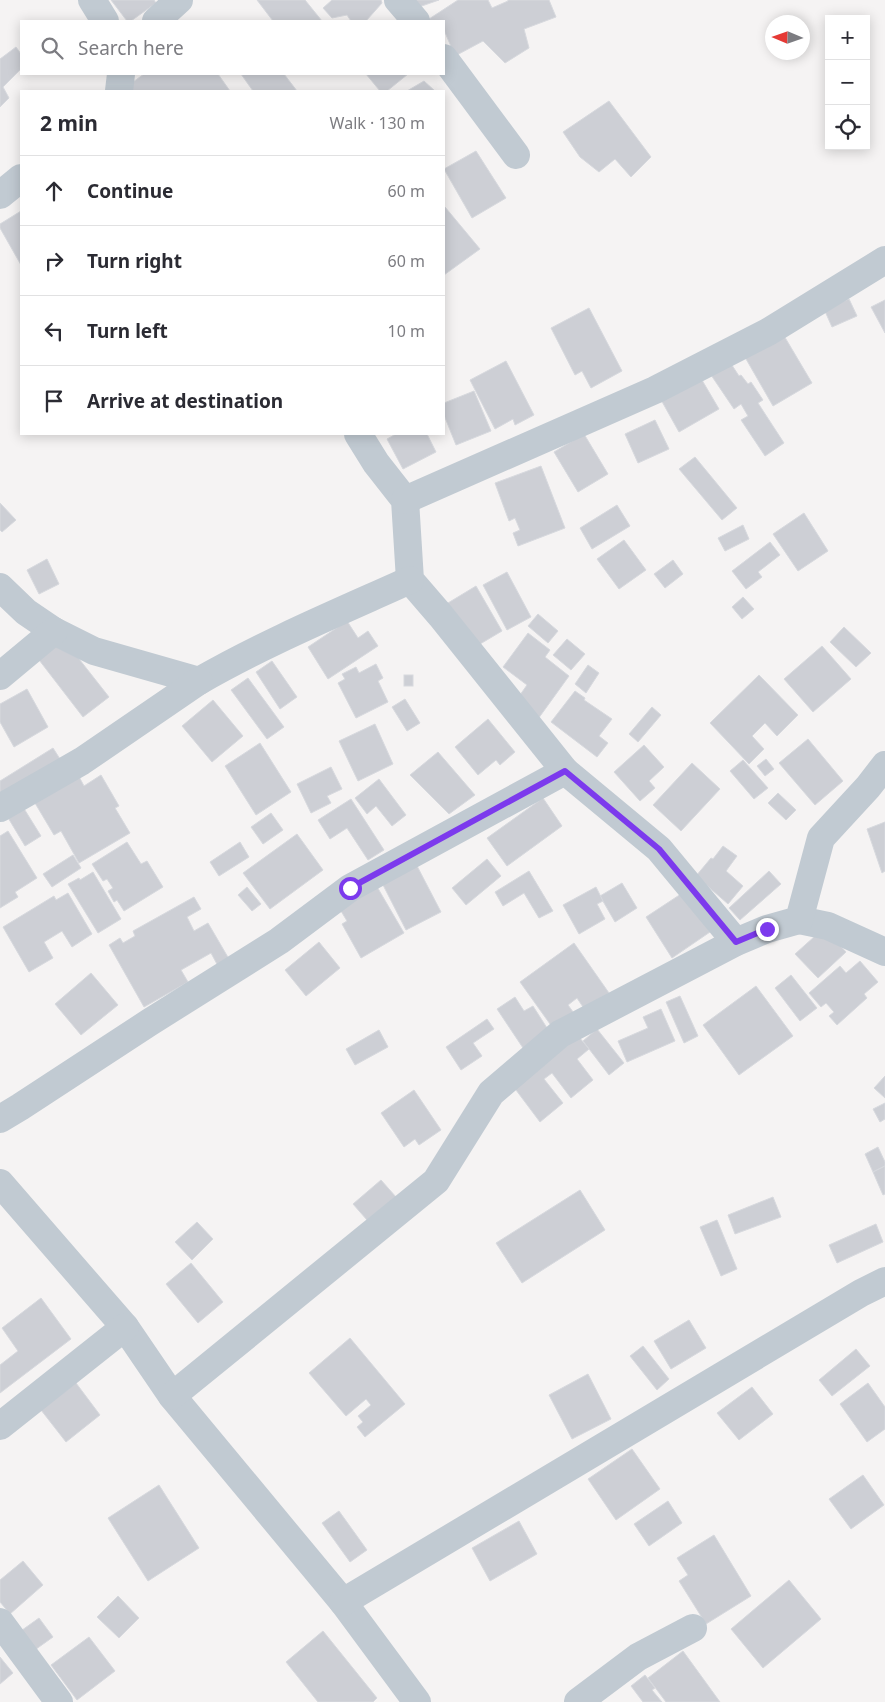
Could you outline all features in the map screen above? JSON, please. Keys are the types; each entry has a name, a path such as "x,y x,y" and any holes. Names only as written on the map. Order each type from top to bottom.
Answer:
{"street":[{"path":"92,0 104,20"},
{"path":"157,20 179,0"},
{"path":"398,0 415,20"},
{"path":"445,59 516,155"},
{"path":"119,90 122,75"},
{"path":"0,195 20,179"},
{"path":"406,500 656,390 768,332 885,260"},
{"path":"359,435 376,463 406,500 410,580 565,771 659,849 736,942"},
{"path":"0,808 82,760 199,680 236,659 410,580"},
{"path":"0,586 26,612 54,631 94,651 199,680"},
{"path":"0,676 54,631"},
{"path":"798,920 821,838 868,788 885,765"},
{"path":"0,1119 280,941 350,888 565,771"},
{"path":"172,1396 436,1181 492,1093 560,1034 736,942 767,929 798,920 828,926 885,952"},
{"path":"0,1183 125,1327 172,1396 343,1602 417,1702"},
{"path":"343,1602 861,1293 885,1281"},
{"path":"0,1426 125,1327"},
{"path":"0,1622 59,1702"},
{"path":"578,1702 638,1657 694,1628"}],"building":[{"path":"111,0 154,0 156,3 132,20 126,20"},
{"path":"257,0 305,0 321,20 272,20"},
{"path":"332,0 381,0 382,3 367,20 350,20 347,15 332,18 323,8"},
{"path":"412,0 439,0 416,8"},
{"path":"458,0 488,0 492,8 508,0 549,0 556,17 524,29 529,48 505,63 483,41 455,56 445,32 445,20 429,19"},
{"path":"16,47 20,53 20,70 3,87 9,98 0,107 0,59"},
{"path":"143,75 219,75 229,90 122,90"},
{"path":"242,75 285,75 296,90 252,90"},
{"path":"367,75 407,75 388,90 379,90"},
{"path":"424,81 434,90 409,90"},
{"path":"609,101 651,157 631,177 615,159 599,172 580,157 563,132"},
{"path":"476,151 506,198 472,218 445,168"},
{"path":"445,207 480,249 445,274"},
{"path":"20,212 20,263 0,228 0,224"},
{"path":"849,299 857,316 832,327 824,309"},
{"path":"885,300 885,333 871,307"},
{"path":"589,308 622,371 591,388 582,371 575,375 551,328"},
{"path":"780,329 812,383 773,406 742,352"},
{"path":"728,359 739,376 741,375 748,384 751,382 763,400 758,403 784,443 765,456 741,420 748,416 741,404 734,409 709,372"},
{"path":"506,361 534,415 515,425 513,419 495,429 470,380"},
{"path":"699,375 719,409 679,432 660,398"},
{"path":"474,391 491,431 456,445 445,418 445,403"},
{"path":"655,420 669,449 638,463 625,434"},
{"path":"584,434 608,474 578,492 554,452"},
{"path":"394,435 428,435 436,452 403,469 387,439"},
{"path":"695,457 737,508 722,520 679,469"},
{"path":"541,466 565,528 518,546 513,533 520,530 515,518 509,521 495,483"},
{"path":"0,503 16,520 2,532 0,530"},
{"path":"617,505 630,526 592,549 580,528"},
{"path":"804,513 828,551 798,571 773,534"},
{"path":"743,525 749,539 725,551 718,538"},
{"path":"624,540 646,570 619,589 597,559"},
{"path":"770,542 780,555 758,572 762,577 746,589 732,571"},
{"path":"47,559 59,584 39,594 27,570"},
{"path":"673,560 683,574 665,588 654,574"},
{"path":"507,572 531,617 507,630 483,585"},
{"path":"476,586 502,631 475,647 443,606"},
{"path":"743,597 754,609 742,619 732,607"},
{"path":"538,614 558,631 548,643 528,626"},
{"path":"347,621 358,638 368,631 378,646 328,679 308,647"},
{"path":"844,627 871,653 856,667 830,642"},
{"path":"528,633 550,650 545,657 569,676 538,719 515,702 527,685 503,667"},
{"path":"61,636 109,697 83,717 36,656"},
{"path":"567,639 585,654 571,670 553,655"},
{"path":"822,646 851,679 813,712 784,679"},
{"path":"272,661 297,697 280,709 256,672"},
{"path":"376,664 383,678 378,681 388,702 356,718 338,683 345,679 342,674 356,667 359,673"},
{"path":"588,665 599,673 586,693 575,684"},
{"path":"404,675 413,675 413,686 404,686"},
{"path":"759,675 798,715 777,736 765,723 752,736 764,749 749,764 710,723"},
{"path":"248,678 284,727 267,739 231,690"},
{"path":"27,689 48,727 14,747 0,722 0,704"},
{"path":"575,691 585,698 584,700 612,719 599,736 608,743 597,757 551,722"},
{"path":"405,699 420,723 407,731 392,707"},
{"path":"213,700 243,736 212,762 182,726"},
{"path":"652,707 661,715 638,742 629,734"},
{"path":"488,719 515,752 500,765 496,760 478,775 455,747"},
{"path":"375,724 393,764 358,781 339,741"},
{"path":"808,739 843,781 815,805 779,763"},
{"path":"260,743 291,792 256,815 225,766"},
{"path":"644,745 664,767 649,781 655,788 640,801 614,772"},
{"path":"53,748 60,759 0,797 0,781"},
{"path":"438,752 475,795 449,814 410,775"},
{"path":"766,759 774,769 765,776 757,766"},
{"path":"743,760 768,788 754,799 730,771"},
{"path":"692,763 720,789 681,831 653,805"},
{"path":"331,767 342,789 327,796 331,803 311,813 297,784"},
{"path":"76,771 84,786 101,775 119,806 115,808 130,833 79,863 61,831 54,835 32,798"},
{"path":"379,779 406,815 392,826 376,806 367,814 355,798"},
{"path":"778,793 796,810 786,820 768,803"},
{"path":"543,798 562,826 507,866 487,838"},
{"path":"351,799 384,850 368,860 347,828 330,839 318,820"},
{"path":"23,807 41,836 25,846 7,816"},
{"path":"271,813 283,830 263,844 251,827"},
{"path":"885,822 885,871 882,873 867,829"},
{"path":"8,831 37,878 15,892 18,897 0,908 0,836"},
{"path":"297,834 323,870 270,909 243,873"},
{"path":"127,842 141,864 147,861 163,887 124,911 117,900 114,902 108,891 113,888 107,879 103,881 92,864"},
{"path":"240,842 249,857 219,876 210,862"},
{"path":"723,846 737,856 726,871 743,886 728,904 696,876"},
{"path":"73,855 81,868 52,887 43,874"},
{"path":"487,859 501,876 466,905 452,888"},
{"path":"416,864 441,912 406,930 382,883"},
{"path":"529,871 553,911 539,918 524,893 503,906 495,892"},
{"path":"769,871 781,884 740,920 729,908"},
{"path":"93,872 121,919 98,933 68,884 79,878 80,880"},
{"path":"622,883 637,908 615,922 600,896"},
{"path":"376,885 404,933 361,958 342,924 347,921 338,906"},
{"path":"247,887 261,904 252,911 238,895"},
{"path":"596,887 603,901 597,904 605,919 579,934 563,905"},
{"path":"684,892 710,932 672,958 646,917"},
{"path":"68,893 92,934 72,947 62,931 44,942 53,958 29,972 3,927 54,896 56,900"},
{"path":"194,897 201,909 187,917 194,931 208,923 229,959 218,966 211,953 181,970 188,982 144,1007 109,945 120,938 123,943 135,936 133,931"},
{"path":"824,928 846,952 818,978 795,954"},
{"path":"319,942 340,968 306,996 285,970"},
{"path":"574,943 609,993 585,1010 577,998 568,1005 576,1016 555,1031 520,982"},
{"path":"860,961 878,982 864,994 867,998 837,1025 829,1016 834,1012 826,1003 821,1007 809,993 840,966 846,973"},
{"path":"91,973 118,1005 81,1035 55,1004"},
{"path":"791,975 817,1008 800,1021 775,988"},
{"path":"756,986 793,1036 739,1075 703,1025"},
{"path":"680,996 698,1036 684,1043 666,1002"},
{"path":"515,997 524,1011 533,1006 549,1031 523,1048 497,1009"},
{"path":"661,1009 675,1041 627,1062 618,1041 648,1028 643,1017"},
{"path":"487,1019 494,1029 473,1043 482,1056 461,1070 446,1047"},
{"path":"597,1029 624,1063 609,1075 583,1041"},
{"path":"379,1030 388,1047 355,1065 346,1049"},
{"path":"574,1031 589,1049 577,1059 593,1080 571,1098 552,1073 544,1079 563,1103 540,1122 510,1082"},
{"path":"885,1076 885,1098 874,1088"},
{"path":"414,1090 441,1130 419,1145 415,1139 404,1147 381,1113"},
{"path":"885,1103 885,1119 880,1122 873,1109"},
{"path":"878,1147 885,1166 873,1172 865,1154"},
{"path":"885,1166 885,1194 883,1195 873,1172"},
{"path":"381,1180 396,1197 367,1220 353,1204"},
{"path":"580,1190 605,1230 522,1283 496,1243"},
{"path":"773,1197 781,1217 735,1234 728,1215"},
{"path":"717,1220 737,1269 721,1276 700,1227"},
{"path":"197,1222 213,1239 192,1260 175,1242"},
{"path":"876,1224 883,1242 837,1263 829,1245"},
{"path":"191,1263 223,1302 198,1323 166,1284"},
{"path":"41,1298 71,1339 0,1393 0,1365 18,1351 2,1328"},
{"path":"689,1320 706,1348 671,1369 654,1341"},
{"path":"350,1338 405,1404 365,1437 357,1427 363,1422 358,1416 371,1405 366,1399 346,1416 309,1373"},
{"path":"643,1346 669,1379 657,1390 630,1356"},
{"path":"856,1349 870,1366 832,1396 819,1380"},
{"path":"588,1374 611,1419 572,1439 549,1395"},
{"path":"76,1383 100,1415 66,1442 41,1410"},
{"path":"868,1383 885,1407 885,1429 867,1442 840,1404"},
{"path":"752,1387 773,1414 739,1440 717,1413"},
{"path":"632,1449 660,1489 616,1520 588,1479"},
{"path":"863,1475 884,1505 851,1529 829,1499"},
{"path":"159,1485 199,1548 148,1581 108,1518"},
{"path":"668,1501 682,1523 649,1546 634,1524"},
{"path":"339,1511 367,1550 350,1562 322,1523"},
{"path":"519,1521 537,1554 490,1581 472,1548"},
{"path":"714,1535 751,1596 706,1624 679,1581 688,1575 677,1558"},
{"path":"23,1561 43,1585 10,1614 0,1602 0,1580"},
{"path":"789,1580 821,1619 763,1668 731,1629"},
{"path":"118,1596 139,1618 119,1638 97,1617"},
{"path":"39,1618 53,1637 32,1652 18,1633"},
{"path":"323,1631 377,1698 373,1702 318,1702 286,1662"},
{"path":"89,1637 115,1671 77,1700 51,1665"},
{"path":"683,1651 720,1702 666,1702 648,1678"},
{"path":"0,1657 13,1673 0,1684"},
{"path":"645,1675 655,1688 652,1690 662,1702 643,1702 631,1686"}],"route":[{"path":"350,888 565,771 659,849 736,942 767,929"}]}
